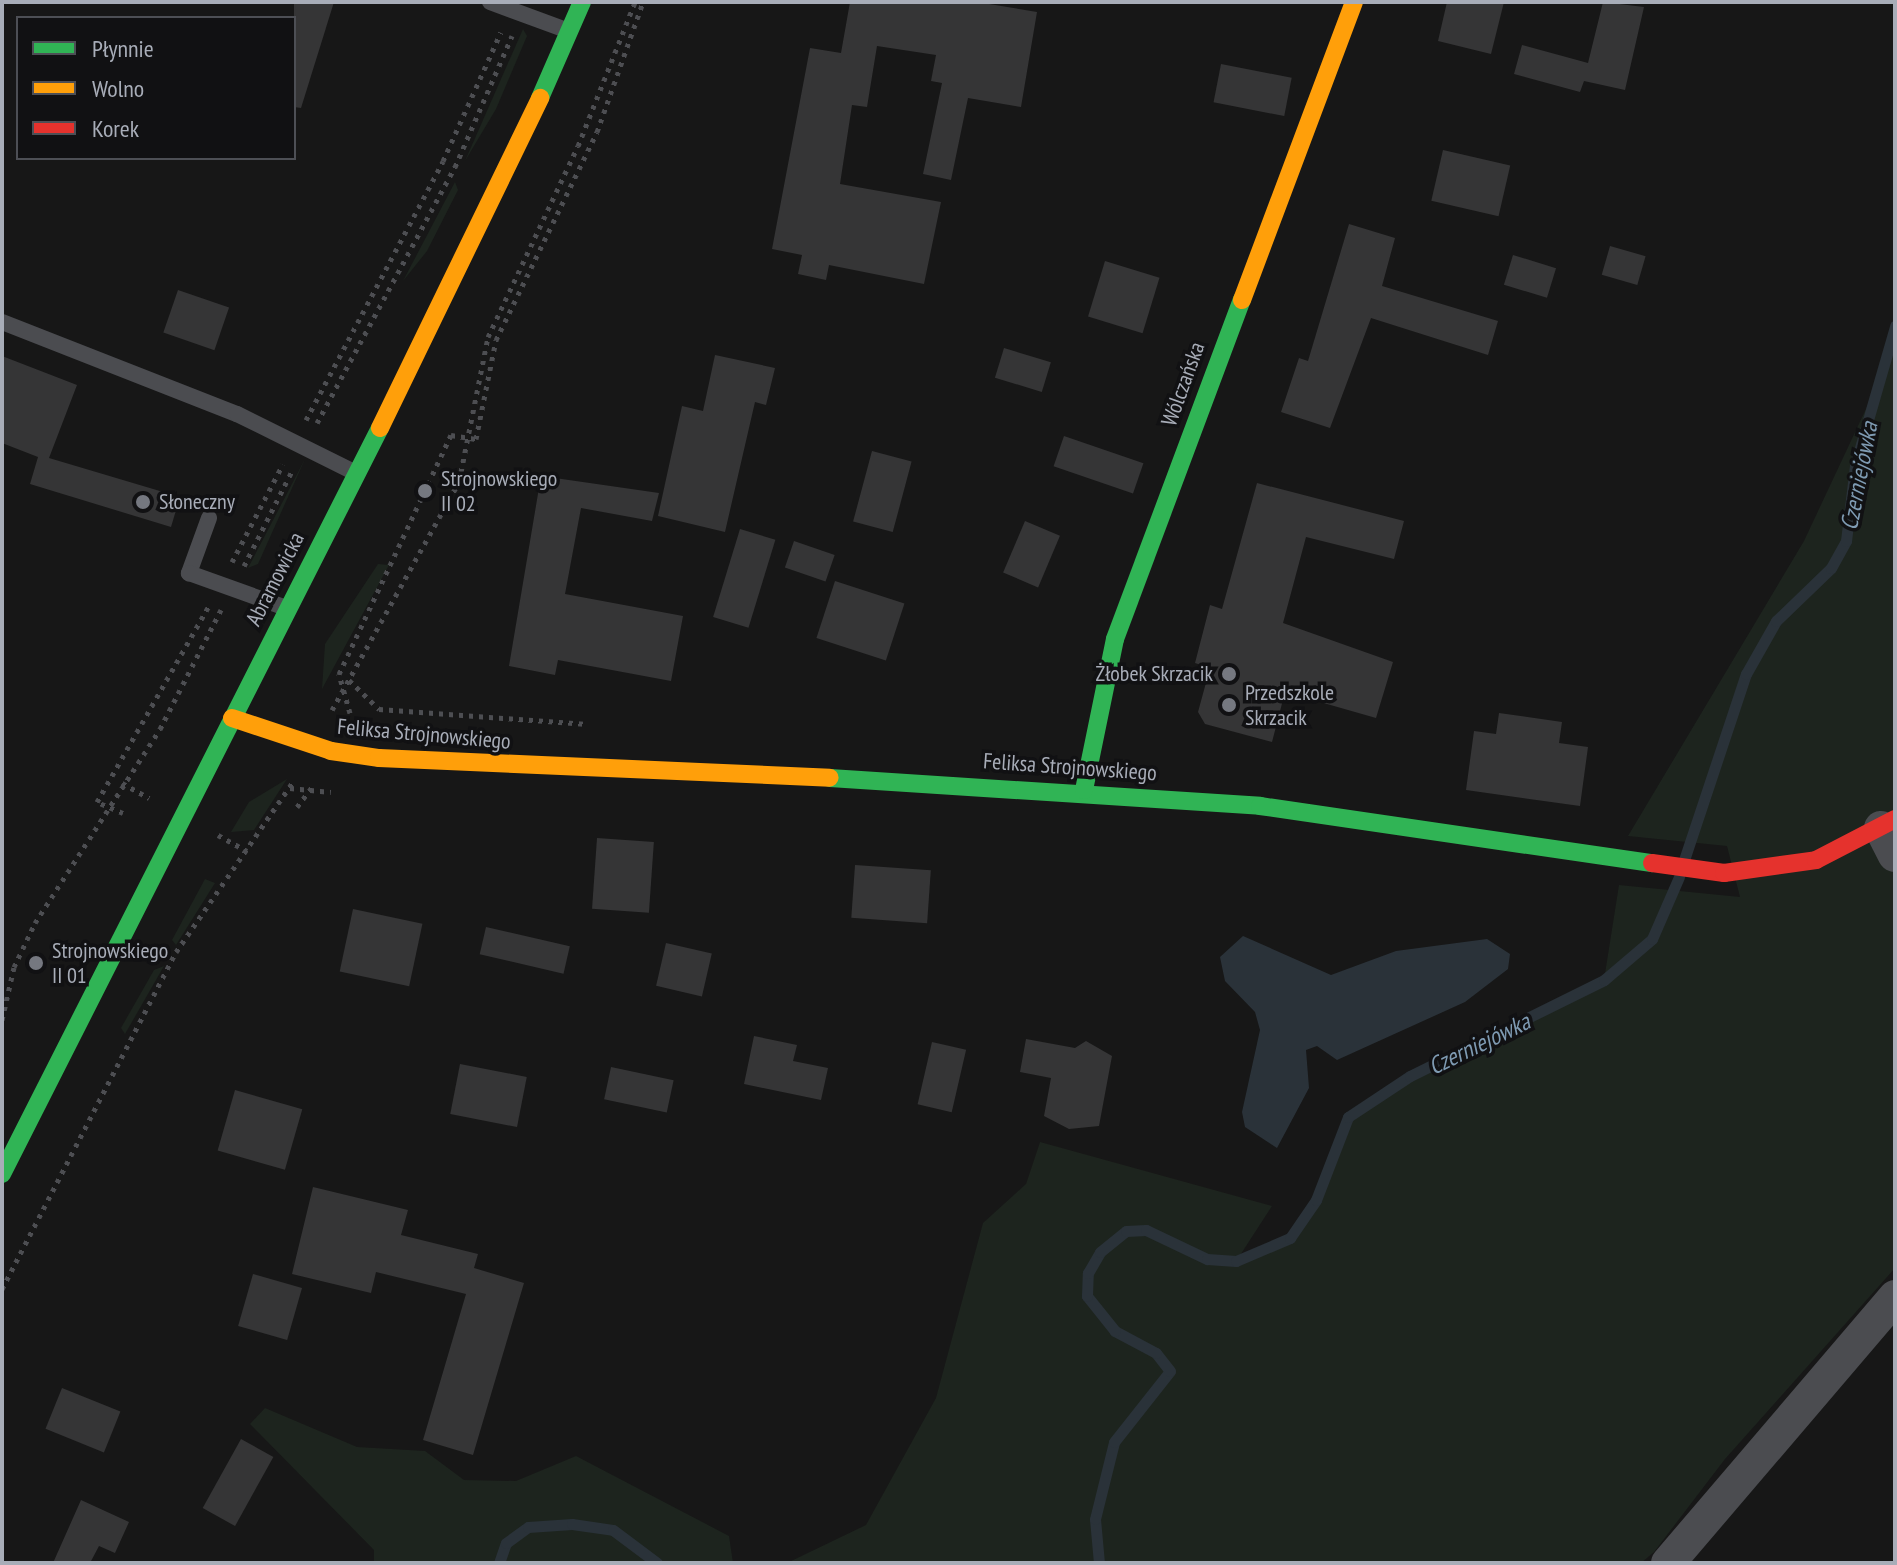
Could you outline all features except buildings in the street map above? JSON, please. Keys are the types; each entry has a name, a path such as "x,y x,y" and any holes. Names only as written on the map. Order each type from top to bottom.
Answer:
{"street":[{"name":"Abramowicka","path":"2,1174 499,193 582,2"},
{"name":"Wólczańska","path":"1084,790 1115,639 1354,2"},
{"name":"Feliksa Strojnowskiego","path":"232,718 313,746 473,765 710,769 1084,790 1260,806 1635,863 1724,873 1794,867 1890,834"},
{"path":"1668,1563 1895,1297"}],"lane":[{"path":"490,2 571,31"},
{"path":"2,322 304,447 356,473"},
{"path":"209,518 189,573 288,609"}],"path":[{"path":"2,1289 176,952 313,746 446,510 469,437 488,337 578,146 635,2"},
{"path":"352,710 342,692 339,674 451,435 476,439 496,340 597,132 643,2"},
{"path":"2,1020 14,967 35,923 160,729 304,447 455,167 523,13"},
{"path":"297,807 316,780"}],"shaded area":[{"path":"523,29 527,36 496,109 465,161"},
{"path":"455,182 458,190 427,251 403,281"},
{"path":"1895,347 1895,1268 1725,1459 1654,1552 1641,1563 787,1563 866,1525 936,1398 983,1223 1026,1184 1040,1142 1272,1206 1237,1260 1266,1252 1291,1238 1316,1200 1348,1117 1375,1096 1604,980 1619,885 1740,897 1727,846 1628,836 1804,541"},
{"path":"305,459 258,564 248,568"},
{"path":"378,564 389,565 322,689 325,644"},
{"path":"287,779 254,830 231,832 249,802"},
{"path":"205,879 215,883 176,945 172,940"},
{"path":"1243,936 1331,975 1396,951 1487,939 1510,954 1508,969 1465,1002 1337,1060 1317,1046 1306,1050 1309,1088 1277,1148 1245,1127 1242,1112 1260,1030 1255,1012 1225,981 1220,957"},
{"path":"164,966 125,1034 121,1028 154,970"},
{"path":"265,1408 357,1447 425,1451 464,1480 516,1481 576,1456 729,1536 733,1563 374,1563 374,1550 250,1424"}],"waterway":[{"name":"Czerniejówka","path":"1684,860 1746,674 1776,621 1831,568 1846,541 1855,465 1895,326"},
{"name":"Czerniejówka","path":"1099,1563 1095,1519 1114,1442 1170,1371 1156,1353 1115,1331 1087,1296 1088,1273 1100,1252 1126,1231 1146,1230 1207,1259 1236,1261 1290,1238 1316,1200 1348,1117 1410,1076 1604,980 1652,939 1679,877"},
{"name":"Czerniejówka","path":"499,1563 506,1543 528,1527 572,1524 613,1530 657,1563"}],"traffic: fast":[{"path":"540,98 582,2"},
{"path":"1084,790 1115,639 1242,300"},
{"path":"2,1174 380,428"},
{"path":"830,778 1260,806 1652,863"}],"traffic: slow":[{"path":"1242,300 1354,2"},
{"path":"380,428 540,98"},
{"path":"232,718 331,751 379,758 830,778"}],"traffic: jam":[{"path":"1652,863 1724,873 1816,860 1895,819"}],"place":[{"name":"Strojnowskiego II 02","path":"425,491"},
{"name":"Słoneczny","path":"143,502"},
{"name":"Żłobek Skrzacik","path":"1229,674"},
{"name":"Przedszkole Skrzacik","path":"1229,705"},
{"name":"Strojnowskiego II 01","path":"36,963"}]}
